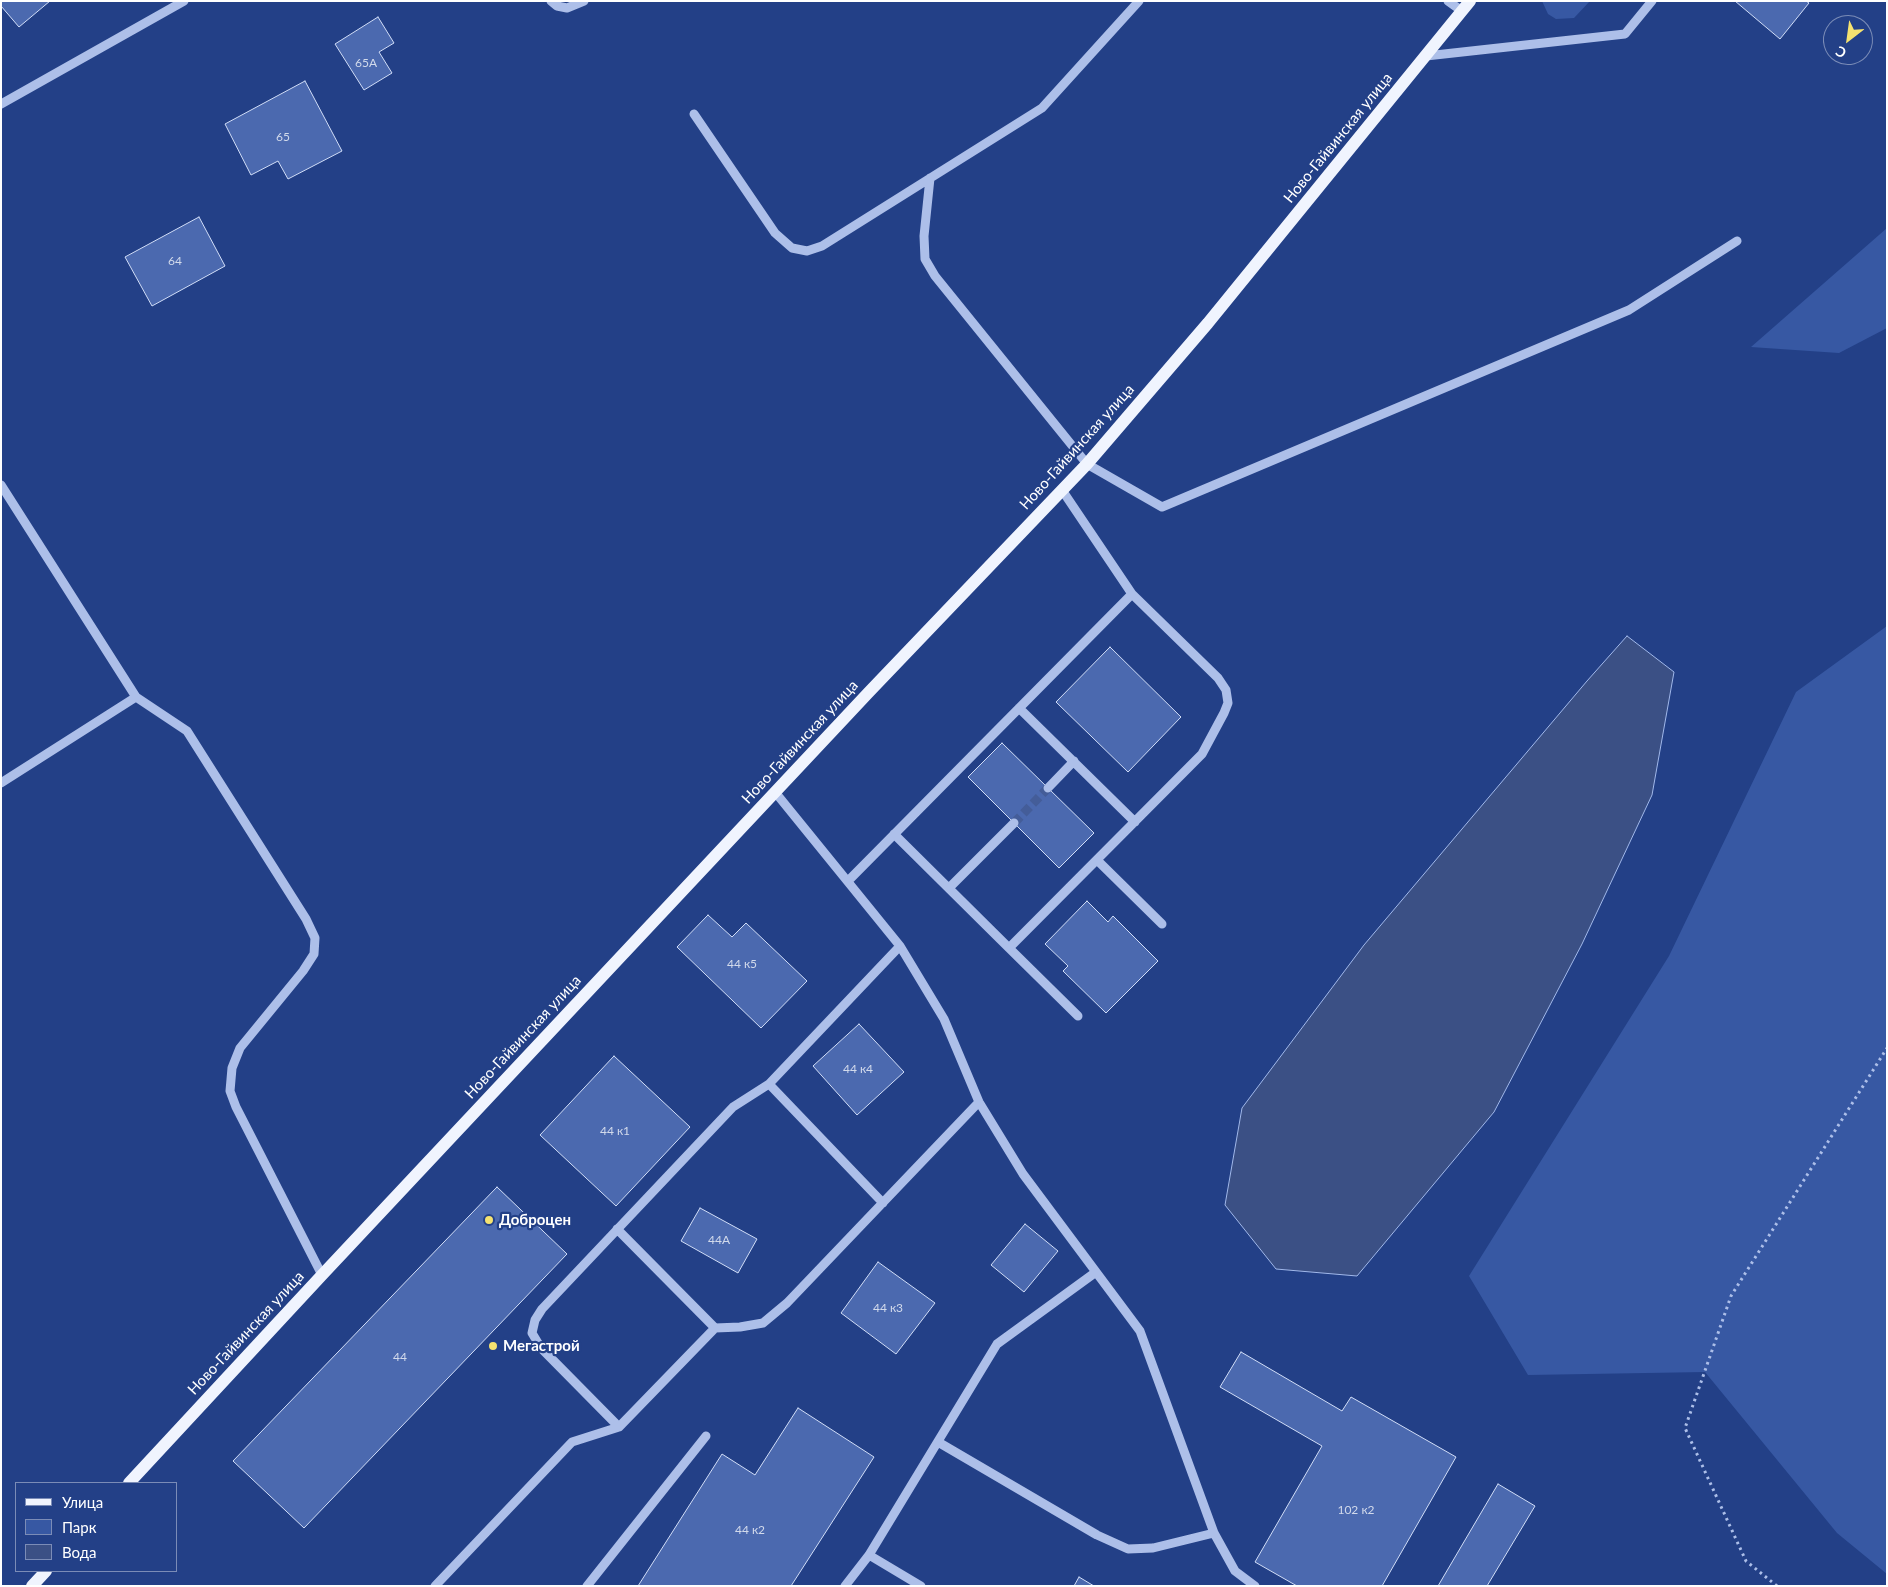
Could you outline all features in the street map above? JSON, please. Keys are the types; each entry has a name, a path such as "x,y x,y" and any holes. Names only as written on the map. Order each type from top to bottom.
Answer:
{"main road":[{"name":"Ново-Гайвинская улица","path":"130,1482 776,792 1087,464 1208,323 1466,6"},
{"path":"32,1586 45,1572"}],"street":[{"path":"1,104 184,1"},
{"path":"551,1 557,6 567,8 584,1"},
{"path":"694,114 775,233 792,248 807,251 822,246 1042,108 1139,1"},
{"path":"1448,1 1466,6"},
{"path":"1426,56 1625,34 1652,1"},
{"path":"930,178 924,236 925,259 935,276 1087,464 1162,507 1629,310 1737,241"},
{"path":"1,485 136,697 187,731 306,919 315,938 314,954 303,972 240,1048 232,1068 230,1092 322,1275"},
{"path":"1009,948 1202,754 1228,703 1226,690 1218,678 1132,594 1062,490"},
{"path":"848,881 1132,594"},
{"path":"1,782 136,697"},
{"path":"1019,708 1135,822"},
{"path":"1048,788 1074,762"},
{"path":"776,792 900,946 944,1020 979,1102 1022,1174 1140,1331 1214,1534 1235,1571 1255,1586"},
{"path":"949,888 1014,822"},
{"path":"894,834 1078,1016"},
{"path":"1097,860 1162,924"},
{"path":"619,1427 541,1348 532,1333 535,1320 542,1308 733,1107 769,1084 900,946"},
{"path":"769,1084 883,1203"},
{"path":"435,1586 572,1442 619,1427 714,1328 740,1327 764,1323 787,1304 979,1102"},
{"path":"617,1229 714,1328"},
{"path":"845,1586 869,1555 997,1344 1096,1272"},
{"path":"586,1586 706,1436"},
{"path":"938,1442 1097,1535 1128,1549 1153,1548 1214,1534"},
{"path":"869,1555 921,1586"}],"path":[{"path":"1777,1586 1746,1561 1685,1428 1731,1296 1887,1048"}],"green space":[{"path":"1542,1 1590,1 1574,18 1556,19 1548,14"},
{"path":"1887,228 1887,328 1839,353 1751,347"},
{"path":"1887,626 1887,1574 1837,1533 1705,1372 1528,1375 1469,1276 1669,956 1796,692"}],"water":[{"path":"1627,636 1674,672 1652,795 1582,944 1494,1112 1357,1276 1276,1269 1225,1205 1242,1108 1364,945"}],"building":[{"path":"1,1 50,1 19,27 1,6"},
{"path":"1735,1 1806,1 1809,3 1780,39"},
{"path":"378,17 394,43 379,52 392,73 364,90 335,44"},
{"path":"305,81 342,151 288,179 278,161 251,175 225,124"},
{"path":"199,217 225,266 152,306 125,257"},
{"path":"1110,647 1181,717 1128,772 1056,702"},
{"path":"1002,743 1094,833 1059,868 968,777"},
{"path":"1087,901 1108,922 1113,916 1158,961 1106,1013 1063,971 1068,966 1045,944"},
{"path":"708,915 732,937 746,923 807,981 761,1028 677,947"},
{"path":"859,1024 904,1072 857,1115 813,1066"},
{"path":"614,1056 690,1127 616,1206 540,1135"},
{"path":"497,1187 567,1254 304,1528 233,1461"},
{"path":"700,1208 757,1239 738,1273 681,1241"},
{"path":"1025,1224 1058,1251 1024,1292 991,1265"},
{"path":"878,1262 935,1303 896,1354 841,1313"},
{"path":"1241,1352 1342,1411 1351,1397 1456,1457 1382,1586 1297,1586 1255,1562 1322,1446 1220,1387"},
{"path":"798,1408 874,1457 791,1586 638,1586 722,1454 755,1475"},
{"path":"1498,1484 1535,1506 1487,1586 1438,1586"},
{"path":"1079,1577 1094,1586 1074,1586"}],"tunnel":[{"path":"1014,823 1048,788"}],"place":[{"name":"Доброцен","path":"489,1220"},
{"name":"Мегастрой","path":"493,1346"}]}
